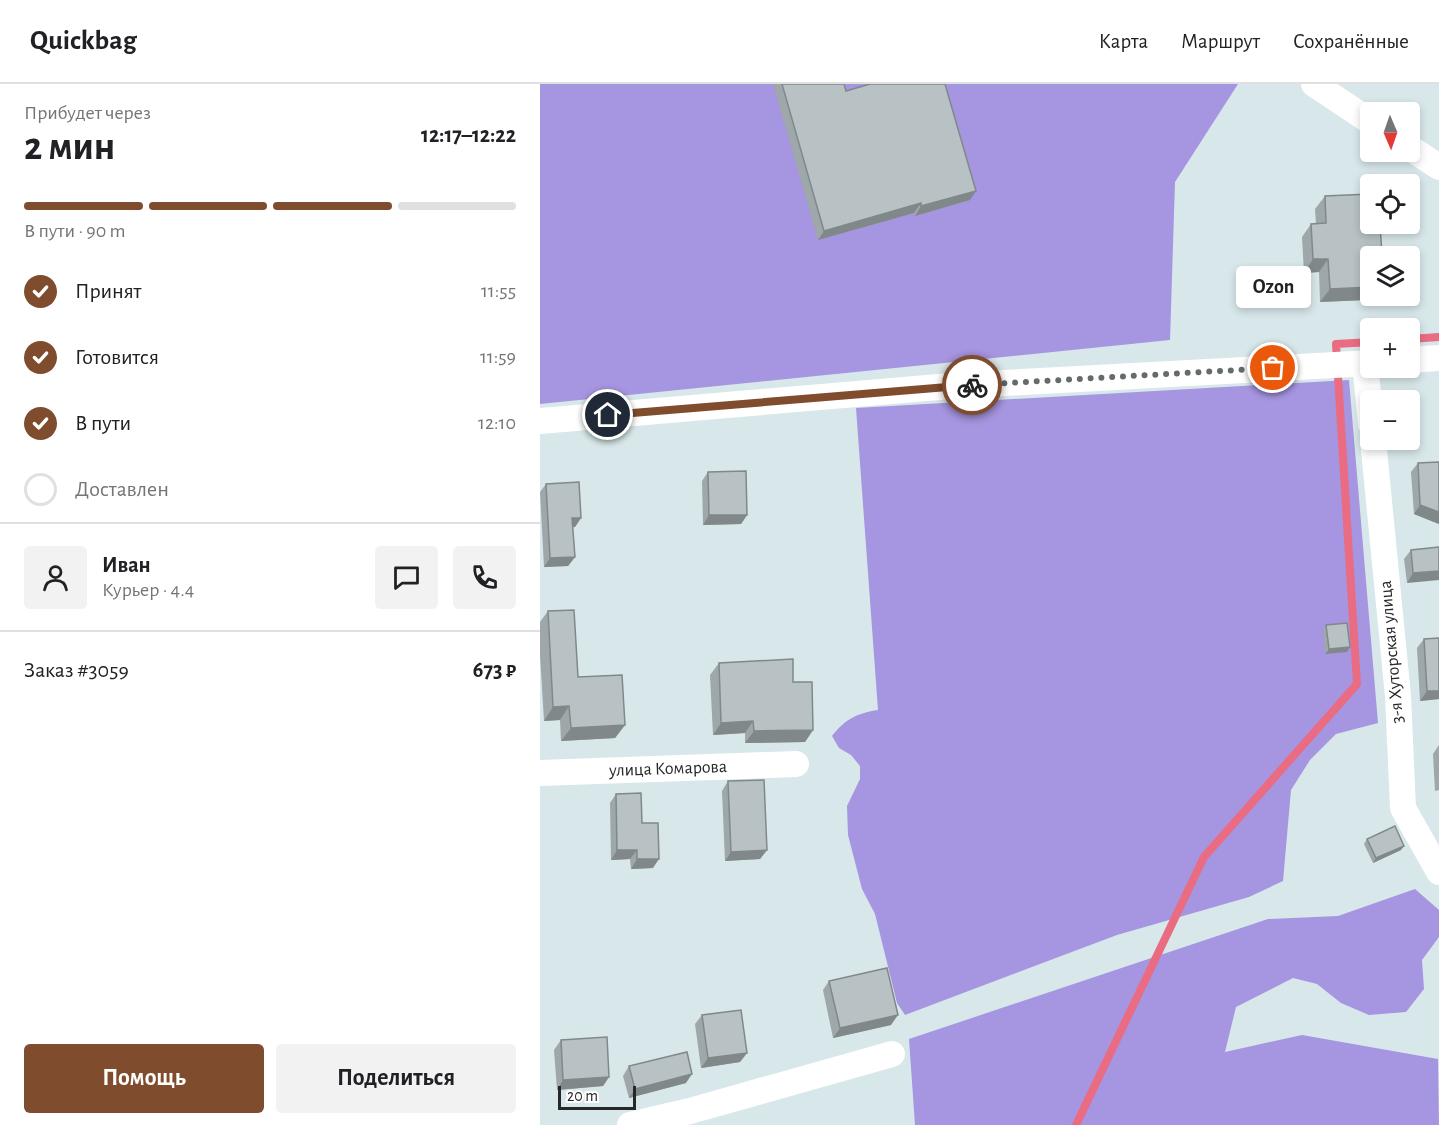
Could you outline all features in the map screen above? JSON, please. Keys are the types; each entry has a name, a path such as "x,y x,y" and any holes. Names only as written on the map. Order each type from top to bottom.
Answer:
{"street":[{"path":"1314,84 1360,115"},
{"path":"1420,155 1439,167"},
{"path":"1420,359 1439,358"},
{"path":"540,421 950,386 1360,363"},
{"name":"3-я Хуторская улица","path":"1373,450 1398,696 1403,808 1435,865"},
{"name":"улица Комарова","path":"540,773 796,764"},
{"path":"630,1125 693,1118 892,1054"}],"shaded area":[{"path":"540,84 1238,84 1175,182 1170,340 540,404"},
{"path":"1349,380 1378,723 1336,734 1310,760 1291,790 1283,881 1249,897 1117,935 905,1015 897,1003 875,914 862,889 848,835 847,806 860,779 860,766 851,755 839,748 832,736 852,718 878,710 856,408"},
{"path":"1415,889 1439,910 1439,937 1422,960 1424,989 1406,1012 1369,1015 1341,1003 1317,984 1293,978 1236,1007 1225,1052 1302,1035 1438,1059 1439,1125 915,1125 909,1039 1268,919 1338,916"}],"building":[{"path":"782,84 844,84 846,91 870,84 945,84 976,191 921,206 921,203 824,231"},
{"path":"1360,194 1360,234 1381,234 1381,246 1360,246 1360,288 1330,289 1328,259 1313,259 1311,224 1326,223 1325,196"},
{"path":"1439,462 1439,512 1420,505 1418,463"},
{"path":"746,471 747,515 709,515 708,472"},
{"path":"579,482 581,518 572,518 575,557 550,558 546,484"},
{"path":"1439,547 1439,571 1413,573 1411,550"},
{"path":"574,610 578,677 622,675 625,725 571,728 569,706 553,707 548,611"},
{"path":"1347,623 1350,647 1329,649 1326,625"},
{"path":"1439,638 1439,691 1427,691 1424,639"},
{"path":"793,659 793,682 812,682 813,730 754,731 753,721 721,723 719,663"},
{"path":"764,780 767,850 731,852 728,781"},
{"path":"641,793 642,823 658,823 659,859 637,859 637,850 617,850 616,794"},
{"path":"1395,826 1404,846 1376,858 1367,839"},
{"path":"887,968 898,1015 840,1028 829,981"},
{"path":"741,1010 747,1053 708,1058 702,1015"},
{"path":"607,1037 609,1077 563,1080 561,1040"},
{"path":"687,1052 692,1074 635,1089 629,1066"}],"waterway":[{"path":"1420,338 1439,337"},
{"path":"1076,1125 1204,857 1357,684 1336,344 1360,343"}],"way so far":[{"path":"972,385 1273,368"}],"place":[{"name":"Ozon","path":"1273,368"}],"route":[{"path":"608,415 972,385"}]}
